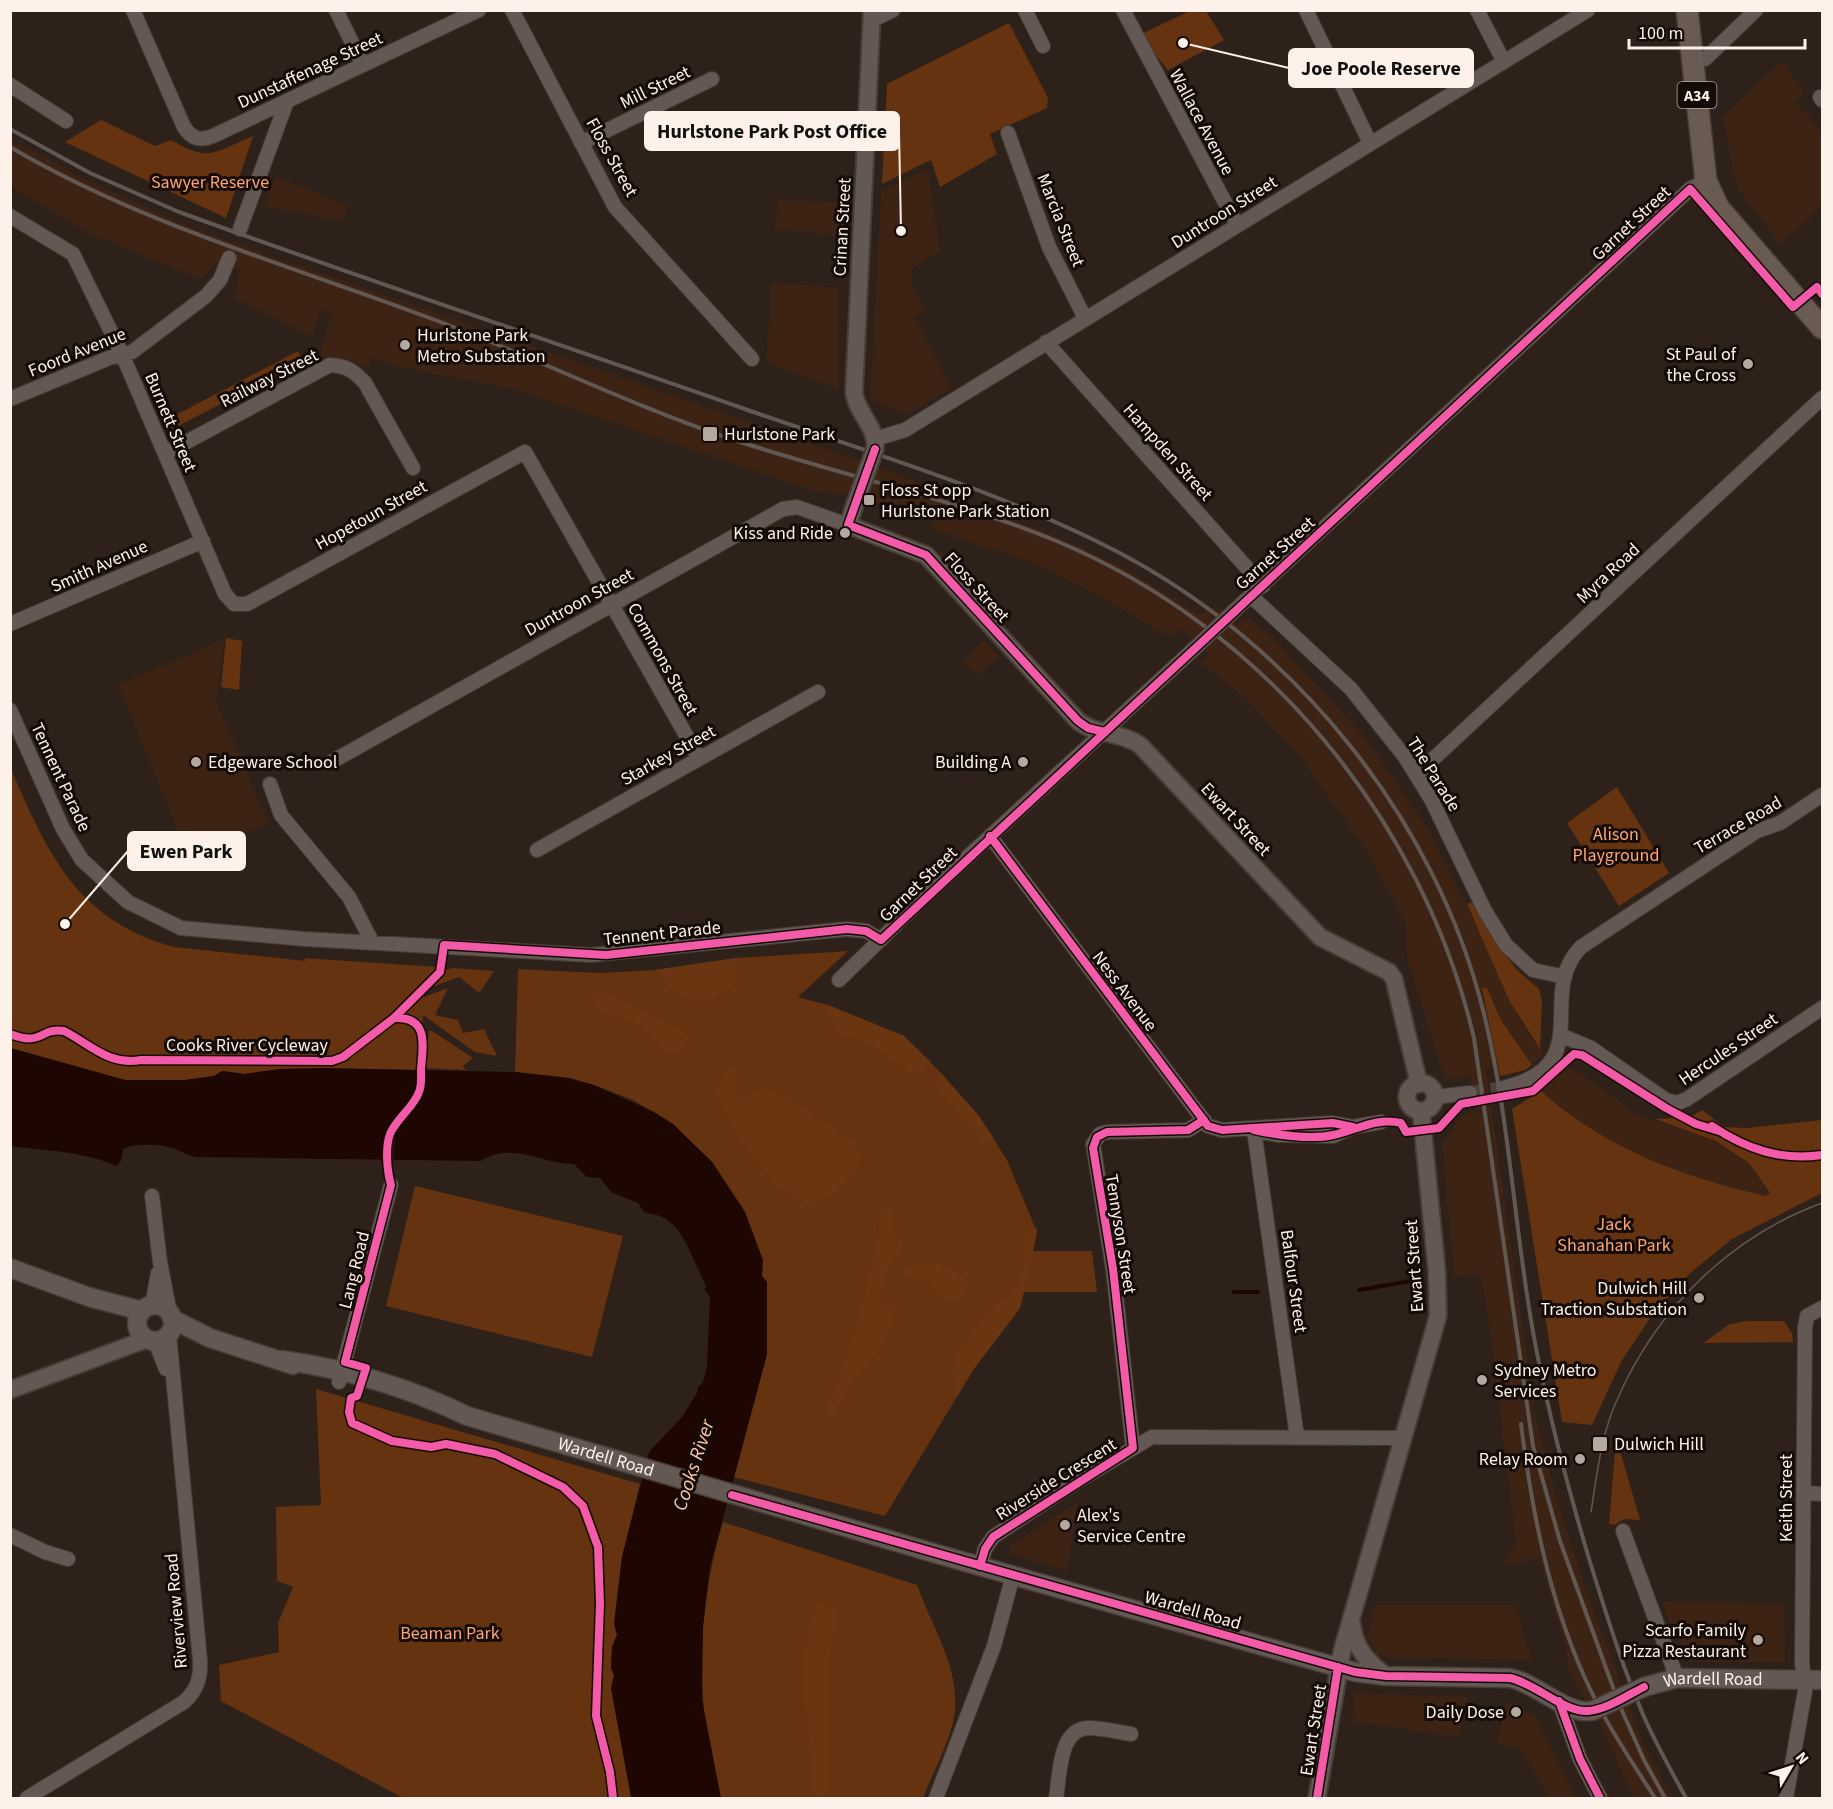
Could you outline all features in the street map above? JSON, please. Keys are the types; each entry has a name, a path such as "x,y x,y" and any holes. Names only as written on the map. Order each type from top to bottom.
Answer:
{"highway":[{"name":"A34","path":"1687,10 1706,181 1718,207 1822,328"},
{"name":"A34","path":"1699,10 1716,167 1723,190 1743,220 1822,310"}],"main road":[{"name":"Wardell Road","path":"10,1269 89,1297 155,1325 210,1338 282,1360 342,1372 442,1404 467,1416 732,1495 1338,1667 1386,1676 1510,1678 1526,1682 1578,1710 1592,1711 1644,1687 1677,1678 1822,1680"}],"street":[{"name":"Dunstaffenage Street","path":"133,10 190,135 205,139 479,10"},
{"path":"336,10 363,64"},
{"name":"Floss Street","path":"512,10 615,207 752,359"},
{"path":"871,16 893,10"},
{"path":"1025,10 1043,46"},
{"name":"Wallace Avenue","path":"1123,10 1237,225"},
{"path":"1306,10 1370,143"},
{"path":"1477,10 1504,62"},
{"name":"Duntroon Street","path":"875,444 905,430 1588,10"},
{"path":"1705,59 1756,10"},
{"name":"Crinan Street","path":"871,16 854,393 858,408 875,444"},
{"name":"Mill Street","path":"581,143 712,79"},
{"path":"10,86 66,121"},
{"path":"240,229 287,101"},
{"name":"Marcia Street","path":"1008,133 1049,247 1085,318"},
{"name":"Garnet Street","path":"839,980 990,836 1690,189 1706,181"},
{"name":"Burnett Street","path":"10,216 74,254 166,453 225,594 234,604"},
{"name":"Foord Avenue","path":"10,399 132,352 206,296 220,280 229,258"},
{"name":"Hampden Street","path":"1046,342 1263,586"},
{"name":"Railway Street","path":"166,453 330,365 344,366 355,372 365,383 413,468"},
{"name":"Myra Road","path":"1417,774 1822,398"},
{"path":"848,525 875,444"},
{"name":"Commons Street","path":"525,452 699,758"},
{"name":"Hopetoun Street","path":"234,604 247,604 525,452"},
{"name":"Duntroon Street","path":"333,761 788,507 802,509 848,525"},
{"name":"Floss Street","path":"848,525 926,555 1078,721 1088,728 1105,732"},
{"name":"Smith Avenue","path":"10,624 202,541"},
{"name":"The Parade","path":"1251,596 1351,689 1417,774 1474,884 1485,911 1506,945 1533,970 1565,977"},
{"name":"Starkey Street","path":"537,850 818,692"},
{"name":"Tennent Parade","path":"10,710 63,829 89,868 128,902 182,928 194,931 591,955 848,929 866,931 881,940"},
{"name":"Ewart Street","path":"1105,732 1140,745 1320,937 1389,972 1394,979 1419,1084"},
{"path":"270,784 281,814 349,897 372,942"},
{"name":"Terrace Road","path":"1503,1088 1538,1075 1555,1058 1560,1035 1565,977 1572,956 1581,947 1757,831 1780,823 1822,795"},
{"name":"Ness Avenue","path":"990,836 1204,1120"},
{"name":"Hercules Street","path":"1560,1035 1591,1048 1666,1100 1677,1103 1687,1099 1822,1008"},
{"path":"1419,1084 1428,1085 1435,1097 1431,1107 1421,1111 1412,1108 1407,1096 1411,1088 1419,1084"},
{"path":"1435,1097 1470,1093"},
{"name":"Ewart Street","path":"1317,1798 1338,1667 1438,1316 1437,1273 1421,1111"},
{"path":"1204,1120 1208,1126 1218,1130 1254,1130 1290,1125 1333,1123 1353,1127 1381,1122"},
{"name":"Tennyson Street","path":"1133,1448 1113,1269 1093,1144 1100,1134 1107,1132 1188,1130 1204,1120"},
{"name":"Balfour Street","path":"1254,1130 1298,1437"},
{"name":"Lang Road","path":"342,1372 391,1185"},
{"path":"152,1196 160,1262 155,1325"},
{"path":"155,1325 160,1262"},
{"name":"Keith Street","path":"1786,1798 1805,1691 1803,1679 1807,1316 1822,1308"},
{"path":"10,1390 100,1355 155,1325"},
{"name":"Riverview Road","path":"27,1798 184,1702 193,1694 198,1683 200,1660 174,1400 155,1325"},
{"name":"Riverside Crescent","path":"980,1566 985,1549 993,1537 1152,1437 1404,1437"},
{"path":"1805,1493 1822,1494"},
{"path":"1623,1531 1677,1678"},
{"path":"10,1535 45,1552 68,1559"},
{"path":"936,1798 994,1646 1013,1575"},
{"path":"1351,1621 1356,1645 1362,1655 1386,1676"},
{"path":"1559,1701 1580,1759 1600,1798"},
{"path":"1056,1798 1064,1751 1067,1741 1074,1733 1089,1728 1131,1734"}],"shaded area":[{"path":"1783,60 1804,93 1795,102 1822,132 1822,206 1781,244 1740,192 1733,174 1723,117"},
{"path":"10,139 86,180 194,229 819,446 939,490 938,494 1043,531 1120,565 1199,614 1218,606 1238,625 1243,619 1249,618 1277,642 1365,738 1429,831 1496,966 1509,1000 1531,1038 1544,1053 1532,1065 1501,1020 1487,988 1482,988 1500,1065 1486,1068 1535,1414 1555,1493 1585,1587 1644,1746 1672,1798 1633,1797 1603,1730 1570,1674 1562,1635 1539,1558 1503,1566 1516,1542 1490,1332 1480,1274 1454,1277 1442,1144 1463,1115 1476,1111 1470,1076 1448,1079 1440,1065 1407,958 1405,921 1364,847 1303,761 1248,700 1201,663 1210,655 1182,629 1170,638 1102,597 1039,565 936,531 926,514 849,495 818,492 512,389 400,367 371,357 370,369 355,361 331,359 318,361 332,313 320,309 313,337 234,298 240,269 219,261 200,279 88,233 11,187"},
{"path":"928,169 940,251 910,270 914,289 925,311 914,317 951,388 906,415 870,399 881,191"},
{"path":"276,176 348,206 342,221 264,206"},
{"path":"778,199 845,203 844,236 775,229"},
{"path":"771,282 839,288 838,389 766,363"},
{"name":"Edgeware School","path":"224,639 216,702 269,823 202,852 189,830 179,833 118,685"},
{"path":"984,640 999,656 976,676 964,663"},
{"path":"736,958 738,981 717,998 705,1001 694,1001 672,991 655,970"},
{"path":"602,992 683,1029 689,1038 678,1054 669,1053 636,1023 597,1010 596,996"},
{"path":"828,1005 904,1036 930,1061 927,1067 921,1073 912,1075 875,1047 838,1032 830,1018"},
{"path":"734,1065 738,1069 735,1090 738,1097 745,1099 764,1088 789,1098 855,1142 860,1152 859,1162 848,1181 818,1204 809,1208 791,1191 779,1188 731,1126 719,1099 717,1088 719,1083 727,1067"},
{"path":"1567,1068 1577,1071 1637,1114 1716,1141 1749,1163 1770,1194 1766,1196 1722,1186 1676,1172 1633,1154 1589,1129 1541,1091"},
{"path":"940,1072 979,1116 993,1137 983,1144 963,1115 941,1096 935,1085"},
{"path":"882,1209 890,1209 894,1213 893,1231 905,1244 888,1268 882,1293 883,1306 886,1307 894,1301 897,1307 883,1347 845,1390 834,1417 828,1420 826,1412 848,1350 877,1245"},
{"path":"1036,1227 1037,1232 1020,1308 973,1370 957,1397 953,1369 956,1356 990,1308 1008,1296 1018,1280 1024,1268 1022,1242"},
{"path":"937,1263 963,1276 968,1284 961,1300 944,1300 929,1283 902,1273 914,1266"},
{"path":"1078,1502 1067,1571 1011,1554 1009,1546"},
{"path":"1661,1602 1784,1603 1785,1662 1689,1662"},
{"path":"821,1603 834,1609 837,1618 829,1666 829,1798 814,1798 805,1695 807,1638 812,1616"},
{"path":"1374,1605 1515,1605 1532,1660 1377,1655 1367,1639"},
{"path":"1354,1693 1468,1697 1459,1738 1352,1721"},
{"path":"1506,1701 1535,1716 1576,1798 1549,1798 1519,1747 1497,1744"}],"green space":[{"path":"1190,11 1206,11 1224,40 1168,70 1139,35"},
{"path":"1009,23 1048,98 1047,108 990,134 997,154 940,187 931,160 882,184 887,84"},
{"name":"Sawyer Reserve","path":"101,120 155,146 171,140 204,153 212,153 253,136 226,218 65,142"},
{"path":"298,351 303,362 172,429 168,419"},
{"path":"226,638 242,641 239,690 221,687"},
{"path":"10,767 52,854 88,900 112,919 140,935 174,947 306,961 304,958 437,967 425,982 424,997 448,988 435,1015 458,1020 463,1033 484,1029 497,1056 475,1052 423,1015 418,1070 321,1068 245,1074 222,1071 214,1076 185,1080 125,1080 11,1048"},
{"name":"Alison Playground","path":"1617,787 1669,873 1619,906 1567,823"},
{"path":"1474,902 1497,943 1516,969 1539,989 1542,1001 1540,1049 1509,1000 1467,904"},
{"path":"848,951 798,997 828,1005 904,1036 979,1116 1007,1160 1037,1232 1033,1251 1092,1251 1097,1292 1024,1292 1020,1308 973,1370 885,1516 734,1477 767,1354 762,1276 745,1212 712,1162 673,1124 633,1100 569,1078 515,1072 518,969 598,973 655,970 736,958"},
{"path":"452,968 494,971 478,992 459,977 427,989 446,970"},
{"path":"1482,988 1487,988 1501,1020 1532,1065 1525,1070 1500,1076"},
{"path":"429,1031 473,1058 463,1066 465,1070 425,1068"},
{"name":"Jack Shanahan Park","path":"1541,1091 1592,1129 1619,1145 1675,1170 1766,1196 1770,1193 1749,1163 1716,1141 1655,1119 1690,1117 1702,1110 1724,1127 1746,1128 1822,1120 1822,1193 1732,1239 1688,1275 1652,1315 1621,1362 1592,1425 1562,1422 1512,1109"},
{"path":"415,1186 623,1236 592,1357 386,1306"},
{"path":"1747,1321 1784,1321 1792,1333 1793,1342 1703,1343 1730,1324"},
{"name":"Beaman Park","path":"316,1389 640,1484 622,1557 614,1624 617,1635 612,1647 611,1668 614,1676 611,1688 631,1797 634,1798 403,1798 221,1701 219,1665 279,1652 278,1623 293,1587 277,1581 276,1507 321,1505"},
{"path":"1615,1452 1621,1454 1640,1520 1624,1519 1614,1525 1609,1524"},
{"path":"723,1522 917,1585 950,1666 955,1700 949,1737 923,1798 721,1798 706,1729 702,1660 707,1591"}],"water":[{"name":"Cooks River","path":"10,1048 125,1080 185,1080 214,1076 222,1071 244,1074 279,1069 321,1068 515,1072 569,1078 594,1085 654,1112 673,1124 712,1162 745,1212 763,1260 762,1276 767,1282 767,1354 710,1567 703,1627 702,1700 721,1798 631,1797 611,1688 614,1676 611,1668 612,1647 617,1635 614,1624 622,1557 649,1452 682,1417 703,1382 707,1367 710,1297 705,1290 706,1285 690,1250 677,1229 658,1215 645,1213 638,1203 611,1192 600,1178 587,1177 574,1164 515,1153 493,1155 481,1161 196,1157 169,1147 141,1145 123,1149 121,1161 116,1166 78,1154 11,1146"}],"pier":[{"path":"418,1067 425,1067 423,1094 395,1133 393,1162 385,1162 388,1132 415,1091"}],"waterway":[{"path":"1359,1290 1422,1279"},
{"path":"1234,1292 1258,1292"}],"tunnel":[{"path":"1470,1093 1503,1088"}],"tram line":[{"path":"1591,1512 1607,1427 1633,1367 1652,1336 1699,1280 1727,1257 1756,1235 1822,1203"}],"railway":[{"path":"10,129 90,173 179,212 932,473 1025,509 1116,551 1181,590 1242,635 1298,687 1349,744 1393,806 1431,872 1462,942 1493,1052 1532,1326 1550,1416 1565,1475 1590,1562 1627,1675 1652,1734 1686,1798"},
{"path":"10,147 111,199 162,221 465,331 690,424 769,451 974,511 1054,540 1130,577 1200,623 1265,677 1323,739 1373,806 1416,879 1450,957 1474,1038 1533,1446 1560,1541 1619,1704 1644,1760 1665,1798"},
{"path":"1521,1424 1530,1489 1543,1552 1571,1645 1600,1708 1655,1798"}],"cycle path":[{"path":"394,1018 440,972 444,945 606,955 847,929 866,931 881,940 1690,189 1793,307 1817,287 1822,294"},
{"path":"875,449 848,525 926,555 1078,721 1088,728 1105,732"},
{"path":"990,836 1208,1126 1222,1130 1333,1123 1353,1127"},
{"name":"Cooks River Cycleway","path":"10,1034 35,1038 50,1032 64,1031 100,1053 119,1060 130,1061 332,1061 343,1057 394,1018 405,1019 418,1027 423,1042 420,1089 413,1103 396,1123 388,1140 387,1160 391,1185 345,1362 366,1368 357,1396 351,1398 349,1412 352,1423 392,1441 431,1447 446,1444 495,1454 563,1487 583,1506 598,1547 600,1603 596,1716 610,1772 613,1798"},
{"path":"1254,1130 1315,1137 1333,1135 1383,1122 1401,1123 1406,1132 1439,1128 1461,1104 1533,1091 1574,1054 1582,1055 1666,1108 1696,1124 1719,1131"},
{"path":"980,1566 985,1549 993,1537 1133,1448 1113,1269 1093,1148 1097,1137 1107,1132 1188,1130 1204,1120"},
{"path":"1712,1126 1751,1147 1778,1155 1822,1155"},
{"path":"732,1495 1355,1672 1386,1676 1510,1678 1560,1703 1588,1711 1609,1705 1644,1687"},
{"path":"1317,1798 1338,1667"},
{"path":"1559,1701 1580,1759 1600,1798"}],"place":[{"name":"Joe Poole Reserve","path":"1183,43"},
{"name":"Hurlstone Park Post Office","path":"901,231"},
{"name":"Hurlstone Park Metro Substation","path":"405,345"},
{"name":"St Paul of the Cross","path":"1748,364"},
{"name":"Hurlstone Park","path":"710,434"},
{"name":"Floss St opp Hurlstone Park Station","path":"869,500"},
{"name":"Kiss and Ride","path":"845,533"},
{"name":"Edgeware School","path":"196,762"},
{"name":"Building A","path":"1023,762"},
{"name":"Ewen Park","path":"65,924"},
{"name":"Dulwich Hill Traction Substation","path":"1699,1298"},
{"name":"Sydney Metro Services","path":"1482,1380"},
{"name":"Dulwich Hill","path":"1600,1444"},
{"name":"Relay Room","path":"1580,1459"},
{"name":"Alex's Service Centre","path":"1065,1525"},
{"name":"Scarfo Family Pizza Restaurant","path":"1758,1640"},
{"name":"Daily Dose","path":"1516,1712"}]}
